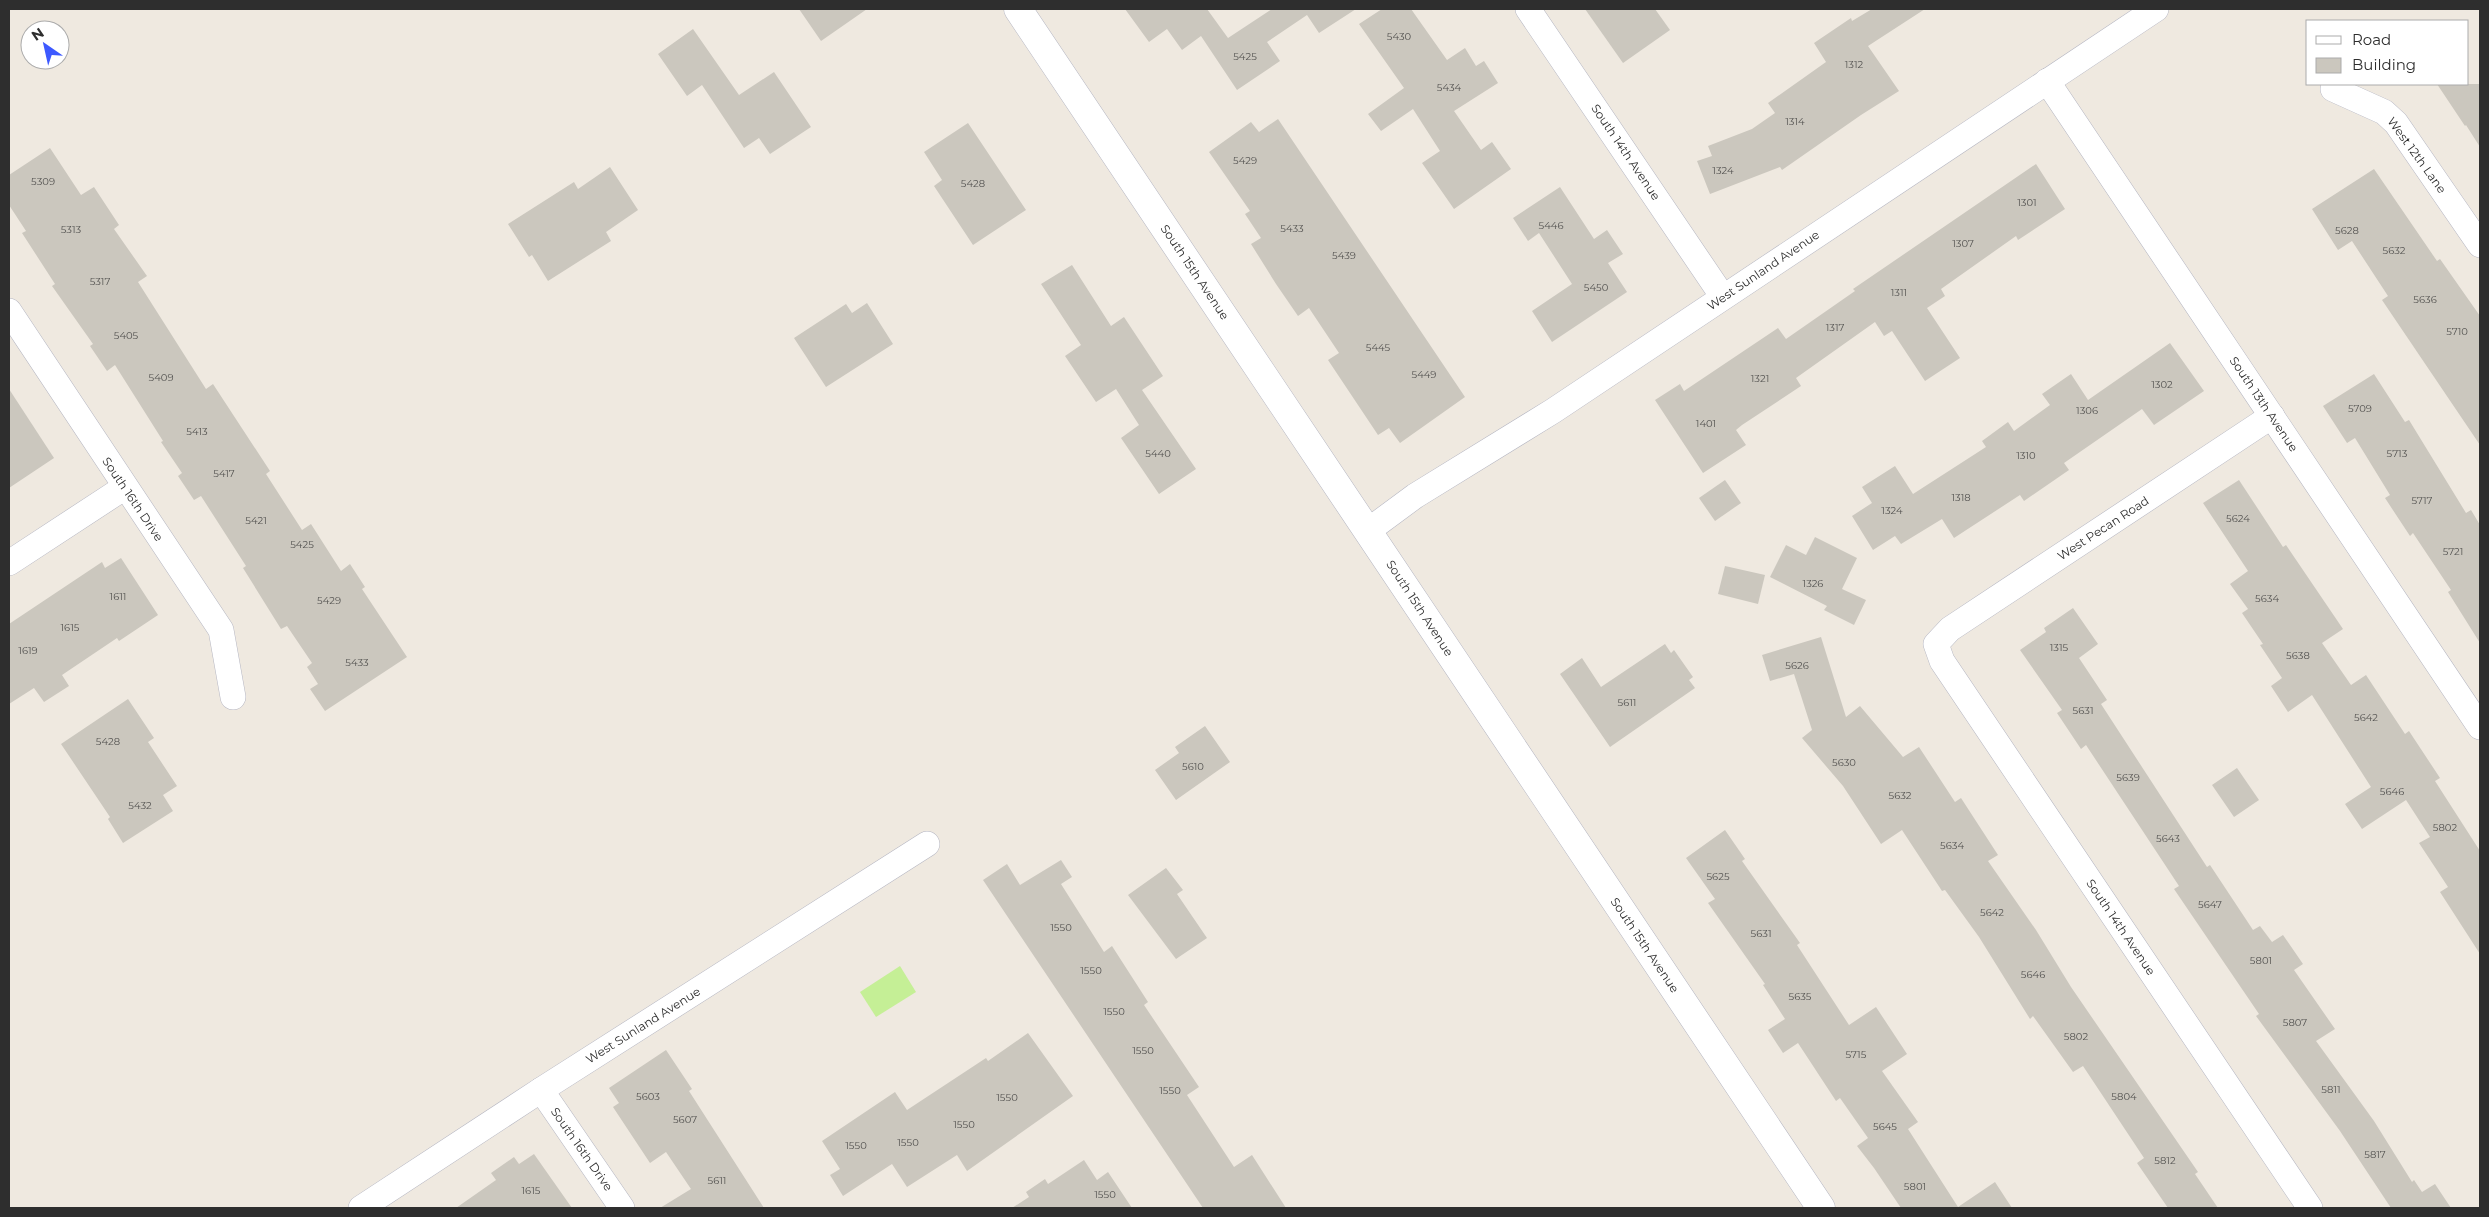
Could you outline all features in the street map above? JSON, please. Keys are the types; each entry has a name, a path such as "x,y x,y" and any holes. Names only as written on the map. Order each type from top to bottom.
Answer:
{"street":[{"name":"South 15th Avenue","path":"1018,9 1369,530 1821,1208"},
{"name":"South 14th Avenue","path":"1528,9 1723,296"},
{"name":"West Sunland Avenue","path":"1369,530 1415,496 1546,416 1723,296 2156,9"},
{"name":"South 13th Avenue","path":"2047,81 2480,728"},
{"name":"West 12th Lane","path":"2333,90 2376,108 2396,122 2480,245"},
{"name":"South 16th Drive","path":"9,311 221,630 233,697"},
{"name":"West Pecan Road","path":"1936,644 1950,629 2272,416"},
{"path":"9,563 125,487"},
{"name":"South 14th Avenue","path":"1936,644 1942,662 2310,1208"},
{"name":"West Sunland Avenue","path":"361,1208 541,1090 927,844"},
{"name":"South 16th Drive","path":"541,1090 622,1208"}],"green space":[{"path":"900,966 916,992 876,1017 860,992"}],"building":[{"path":"799,9 867,9 821,41"},
{"path":"1125,9 1207,9 1228,38 1272,9 1356,9 1319,33 1307,15 1267,42 1280,61 1237,90 1201,36 1182,50 1167,29 1149,42"},
{"path":"1382,9 1411,9 1447,60 1465,48 1476,66 1484,61 1498,83 1454,111 1481,150 1492,142 1511,169 1454,209 1422,163 1440,151 1413,109 1381,131 1368,114 1404,88 1359,24"},
{"path":"1585,9 1655,9 1670,30 1623,63"},
{"path":"1872,9 1925,9 1868,46 1899,91 1782,170 1780,167 1710,194 1697,161 1712,156 1708,146 1752,129 1775,113 1768,103 1826,62 1814,43 1851,18 1852,21"},
{"path":"693,29 739,95 774,72 811,127 770,154 759,138 744,148 702,85 687,96 658,54"},
{"path":"2480,84 2480,147 2438,85"},
{"path":"1278,119 1465,397 1400,443 1389,428 1378,435 1328,360 1339,353 1309,308 1298,316 1276,284 1251,244 1261,238 1245,214 1250,211 1209,152 1251,122 1259,132"},
{"path":"968,123 1026,210 973,245 934,186 942,180 924,152"},
{"path":"50,148 81,195 94,187 119,225 114,229 147,276 138,282 206,389 213,384 270,471 266,474 302,530 311,524 341,571 350,564 365,587 362,589 407,657 325,711 310,689 318,684 307,667 312,663 287,626 281,629 243,568 246,566 201,496 194,500 178,476 182,473 161,442 163,441 115,365 107,371 90,346 93,344 52,286 55,284 22,233 26,231 9,205 9,175"},
{"path":"2036,164 2065,209 2018,240 2016,236 1941,289 1945,296 1927,308 1960,358 1925,381 1892,331 1884,336 1875,322 1796,378 1801,386 1736,430 1746,445 1703,473 1655,400 1680,384 1684,391 1778,328 1786,339 1855,291 1853,289"},
{"path":"610,167 638,210 606,232 611,241 548,281 532,255 529,257 508,224 574,182 578,189"},
{"path":"2374,169 2437,261 2440,259 2480,316 2480,445 2382,300 2388,296 2352,241 2338,250 2312,209"},
{"path":"1560,187 1594,239 1607,230 1623,254 1608,263 1627,292 1552,342 1532,311 1572,284 1539,233 1528,241 1513,218"},
{"path":"1072,265 1111,326 1124,317 1163,376 1142,390 1196,469 1159,494 1121,438 1139,425 1116,389 1096,402 1065,356 1081,345 1041,284"},
{"path":"867,303 893,344 826,387 794,338 846,304 852,313"},
{"path":"2170,343 2204,391 2154,425 2142,409 2064,463 2069,470 2024,501 2020,495 1954,538 1942,519 1901,544 1895,536 1873,550 1852,516 1872,503 1862,487 1895,466 1913,494 1986,447 1982,441 2008,422 2014,431 2050,405 2042,394 2071,374 2088,400"},
{"path":"2374,374 2405,422 2409,420 2466,513 2471,510 2480,525 2480,643 2448,592 2451,590 2413,533 2410,536 2385,498 2390,495 2355,438 2347,443 2323,406"},
{"path":"9,389 54,458 9,488"},
{"path":"1725,480 1741,503 1715,521 1699,498"},
{"path":"2239,480 2283,547 2286,545 2343,629 2322,643 2351,685 2366,675 2405,734 2409,731 2440,778 2435,781 2480,851 2480,954 2440,892 2448,887 2419,843 2430,837 2406,800 2362,829 2345,804 2371,787 2312,695 2288,712 2271,686 2282,678 2260,645 2263,644 2242,613 2248,609 2230,584 2248,571 2203,503"},
{"path":"1815,537 1857,558 1842,589 1866,600 1854,625 1824,610 1827,606 1770,577 1786,545 1806,555"},
{"path":"121,558 158,615 119,641 117,638 62,675 69,686 44,702 34,688 9,704 9,624 102,562 105,568"},
{"path":"1725,566 1765,575 1758,604 1718,594"},
{"path":"2073,608 2098,644 2079,658 2107,700 2101,704 2207,867 2210,865 2253,930 2260,926 2272,942 2283,935 2303,964 2294,970 2335,1029 2316,1041 2374,1121 2412,1182 2414,1180 2422,1192 2435,1184 2451,1208 2391,1208 2340,1131 2256,1016 2259,1014 2174,889 2179,886 2086,745 2081,749 2057,713 2062,710 2020,650 2046,632 2044,628"},
{"path":"1821,637 1846,717 1860,706 1903,757 1919,747 1955,802 1961,798 1998,855 1988,861 2036,930 2071,987 2198,1172 2195,1174 2218,1208 2168,1208 2137,1163 2144,1158 2083,1066 2073,1072 2033,1016 2030,1019 1979,937 1945,890 1942,891 1902,830 1881,844 1843,786 1802,738 1812,730 1794,674 1770,681 1762,655"},
{"path":"1665,644 1671,653 1674,650 1693,677 1689,680 1695,688 1610,747 1560,674 1582,658 1601,687"},
{"path":"128,699 154,738 148,742 177,786 163,795 173,811 123,843 108,819 110,817 61,744"},
{"path":"1205,726 1230,762 1176,800 1155,770 1179,753 1175,747"},
{"path":"2237,768 2259,800 2234,817 2212,785"},
{"path":"1725,830 1745,859 1742,861 1800,943 1797,945 1849,1025 1876,1007 1907,1054 1882,1071 1918,1122 1908,1129 1958,1207 1995,1182 2012,1208 1901,1208 1857,1146 1868,1138 1840,1098 1836,1101 1798,1043 1783,1053 1768,1030 1785,1019 1763,985 1765,984 1708,903 1715,899 1686,858"},
{"path":"1061,860 1072,877 1061,884 1104,952 1112,946 1148,1002 1144,1005 1199,1087 1187,1095 1234,1167 1252,1155 1286,1208 1203,1208 983,880 1007,864 1020,885"},
{"path":"1166,868 1183,890 1177,894 1207,938 1176,959 1128,895"},
{"path":"1028,1033 1073,1096 967,1171 957,1155 907,1187 892,1164 843,1196 830,1175 840,1169 822,1141 895,1092 907,1110 986,1058 988,1061"},
{"path":"666,1050 692,1089 689,1091 764,1208 660,1208 691,1189 666,1152 650,1163 613,1107 619,1103 609,1088"},
{"path":"534,1154 572,1208 456,1208 496,1180 491,1173 514,1157 519,1164"},
{"path":"1084,1160 1097,1180 1108,1172 1132,1208 1012,1208 1029,1197 1026,1192 1045,1179 1048,1184"}]}
